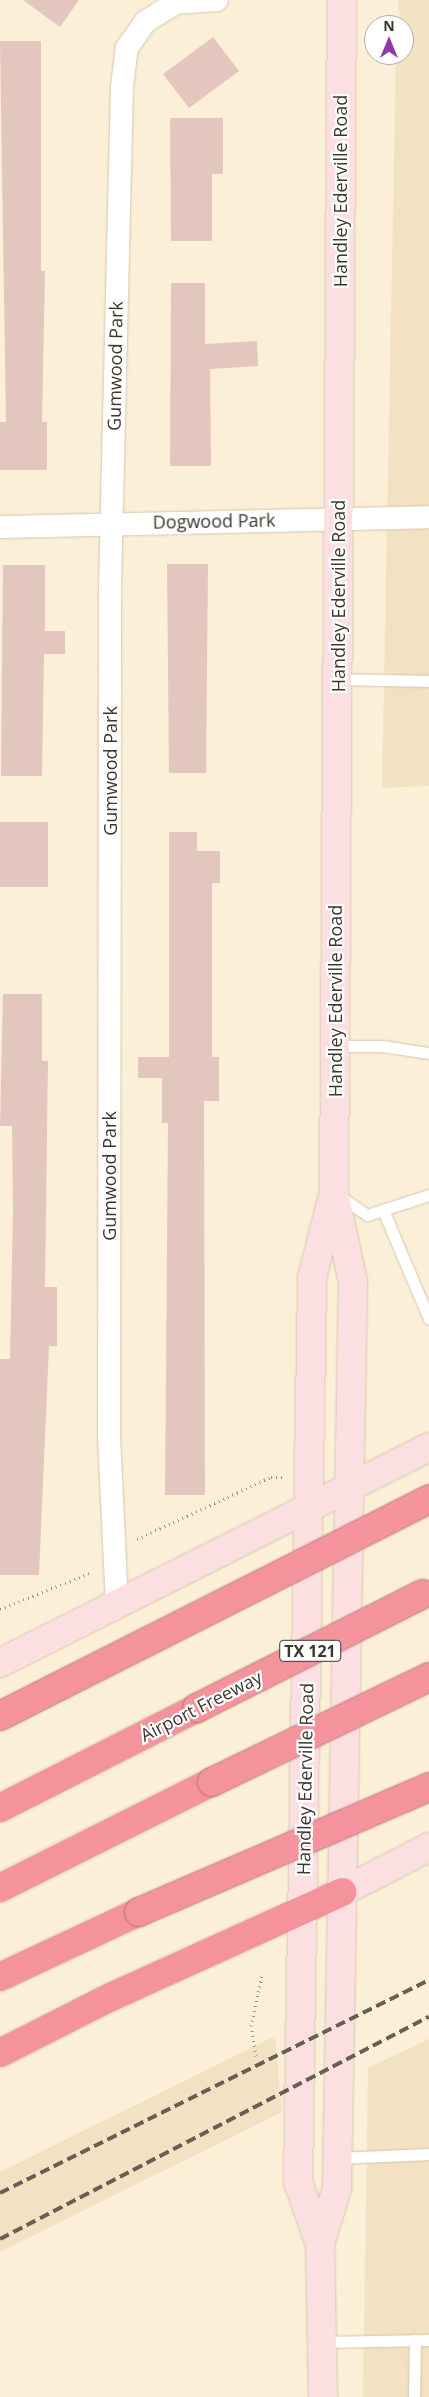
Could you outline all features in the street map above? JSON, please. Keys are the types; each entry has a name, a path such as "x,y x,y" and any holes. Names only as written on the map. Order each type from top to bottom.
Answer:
{"highway":[{"path":"0,1716 429,1499"},
{"name":"Airport Freeway","path":"0,1808 426,1592"},
{"path":"0,1888 212,1782 429,1677"},
{"path":"0,1978 139,1912 429,1787"},
{"path":"0,2053 111,1997 342,1892"}],"main road":[{"name":"Handley Ederville Road","path":"323,2397 320,2244 337,2188 353,1282 334,1192 342,0"},
{"name":"Handley Ederville Road","path":"320,2244 298,2182 312,1278 334,1192"},
{"path":"0,1663 429,1447"},
{"path":"342,1892 429,1846"}],"street":[{"name":"Gumwood Park","path":"117,1605 113,1554 109,1437 112,523 122,87 126,48 144,22 175,3 217,0"},
{"name":"Dogwood Park","path":"0,527 429,517"}],"lane":[{"path":"337,679 429,681"},
{"path":"335,1046 382,1046 429,1054"},
{"path":"334,1192 367,1215 429,1195"},
{"path":"383,1210 429,1319"},
{"path":"337,2158 429,2154"},
{"path":"414,2397 415,2340"},
{"path":"322,2342 429,2340"}],"path":[{"path":"0,1609 86,1577 126,1543 271,1477 309,1470"},
{"path":"256,2056 251,2026 262,1975"}],"shaded area":[{"path":"398,0 429,0 429,786 382,788 396,65 414,65 414,15 400,15"},
{"path":"275,2036 282,2112 0,2252 0,2172"},
{"path":"429,2039 429,2397 363,2397 368,2068"}],"building":[{"path":"23,0 79,0 60,27"},
{"path":"213,37 239,71 189,108 163,74"},
{"path":"0,41 41,41 41,271 45,271 42,422 47,422 47,470 0,470 0,422 6,422"},
{"path":"170,118 223,118 223,174 212,174 212,241 171,241"},
{"path":"171,283 205,283 205,344 257,341 258,366 210,369 211,466 170,466"},
{"path":"167,564 208,564 206,773 169,773"},
{"path":"3,565 45,565 45,631 65,631 65,654 44,654 42,776 1,776"},
{"path":"0,822 48,822 48,887 0,887"},
{"path":"169,832 197,832 197,851 220,851 220,883 212,883 212,1057 219,1057 219,1101 204,1101 205,1495 165,1495 168,1123 162,1123 162,1078 138,1078 138,1057 169,1057"},
{"path":"3,994 42,994 42,1061 48,1061 45,1287 57,1287 57,1346 49,1346 39,1575 0,1575 0,1359 10,1359 13,1210 12,1126 0,1126"}],"railway":[{"path":"0,2193 429,1980"},
{"path":"0,2239 429,2017"}]}
